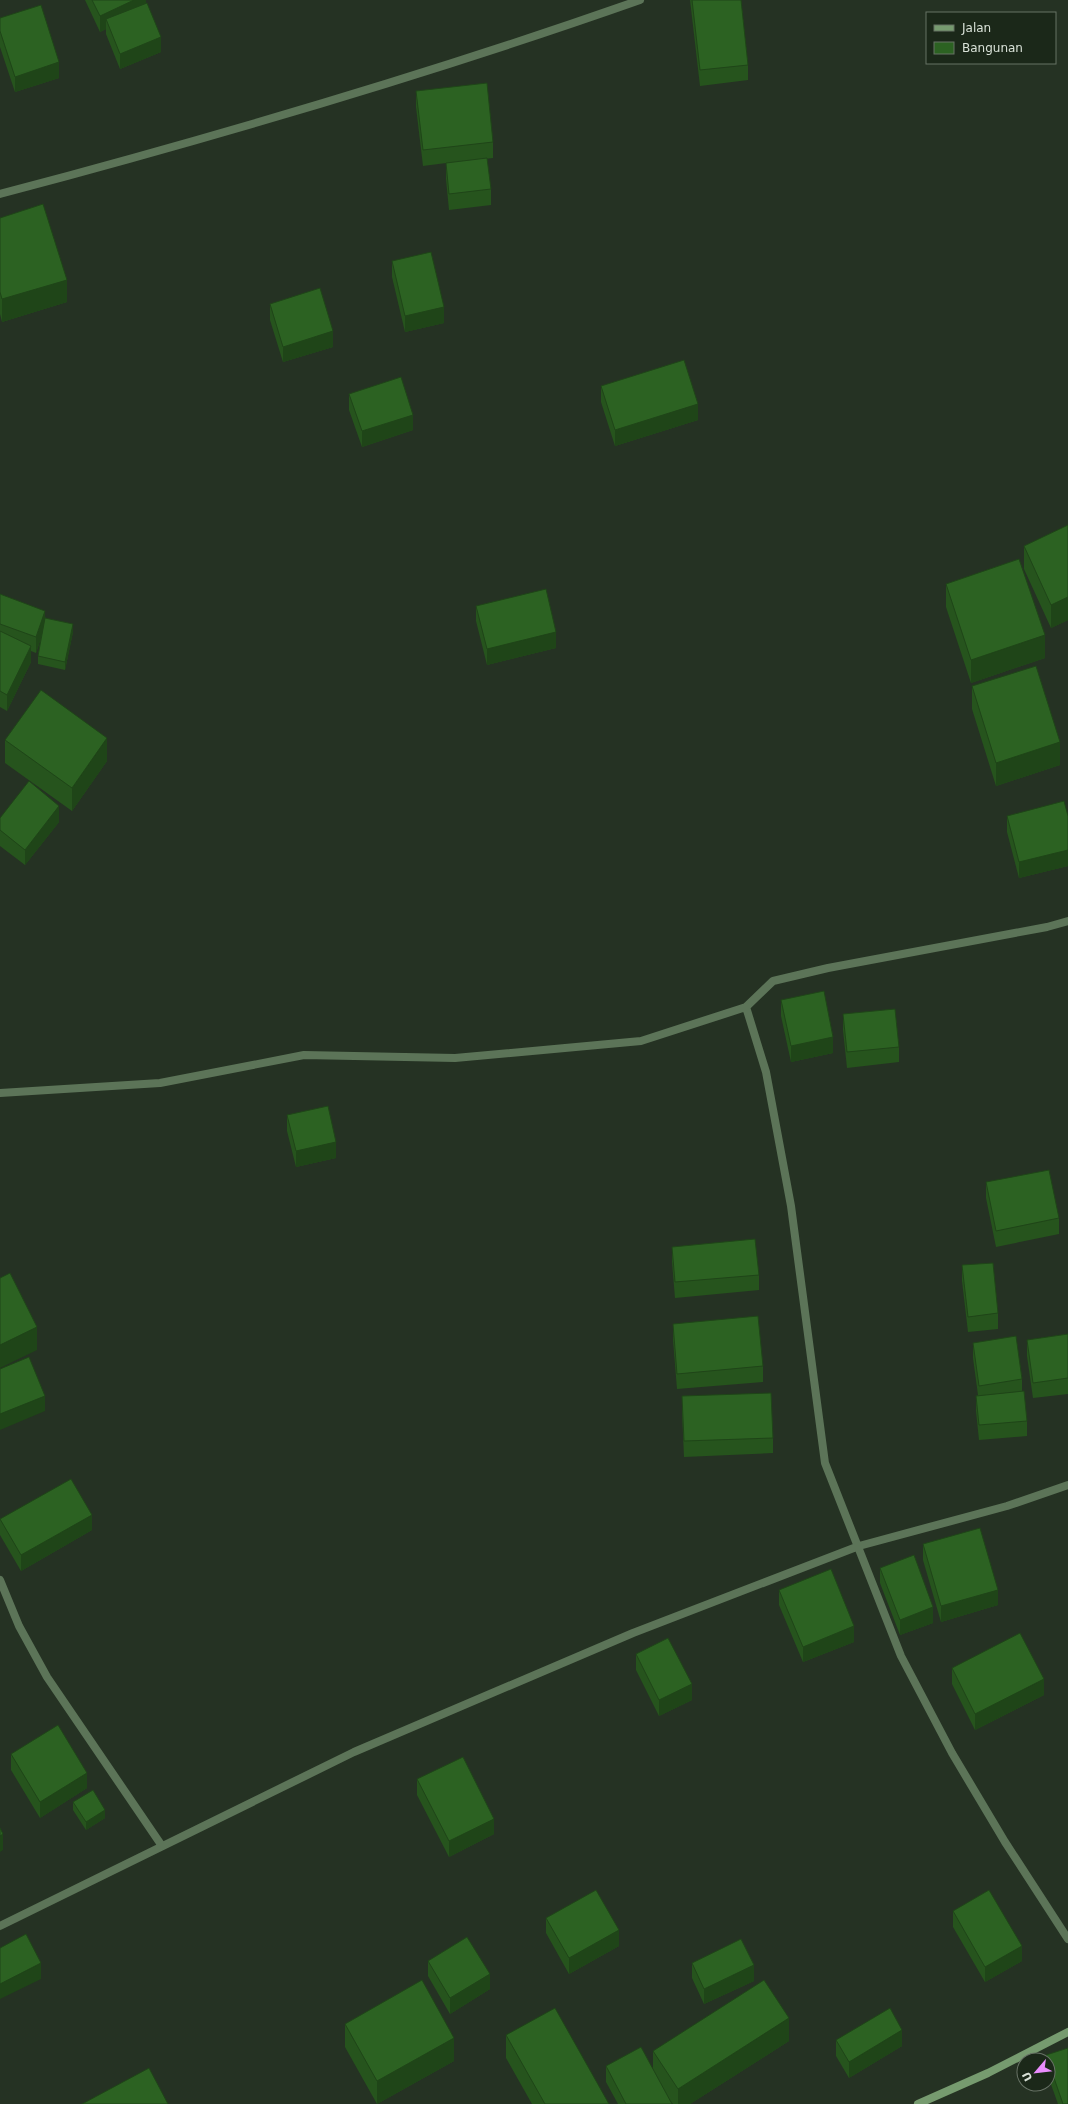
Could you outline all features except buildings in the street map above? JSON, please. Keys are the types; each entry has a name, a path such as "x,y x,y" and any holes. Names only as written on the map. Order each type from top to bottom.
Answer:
{"main road":[{"path":"918,2104 988,2073 1068,2032"}],"street":[{"path":"0,194 282,116 563,27 640,0"},
{"path":"0,1093 160,1083 304,1055 455,1058 641,1041 746,1007 773,981 828,968 1047,927 1068,921"},
{"path":"746,1007 766,1072 791,1206 825,1463 859,1546 901,1656 952,1753 1005,1842 1068,1939"},
{"path":"0,1926 354,1752 633,1633 859,1546 1007,1506 1068,1485"},
{"path":"0,1580 19,1626 47,1677 162,1846"}]}
